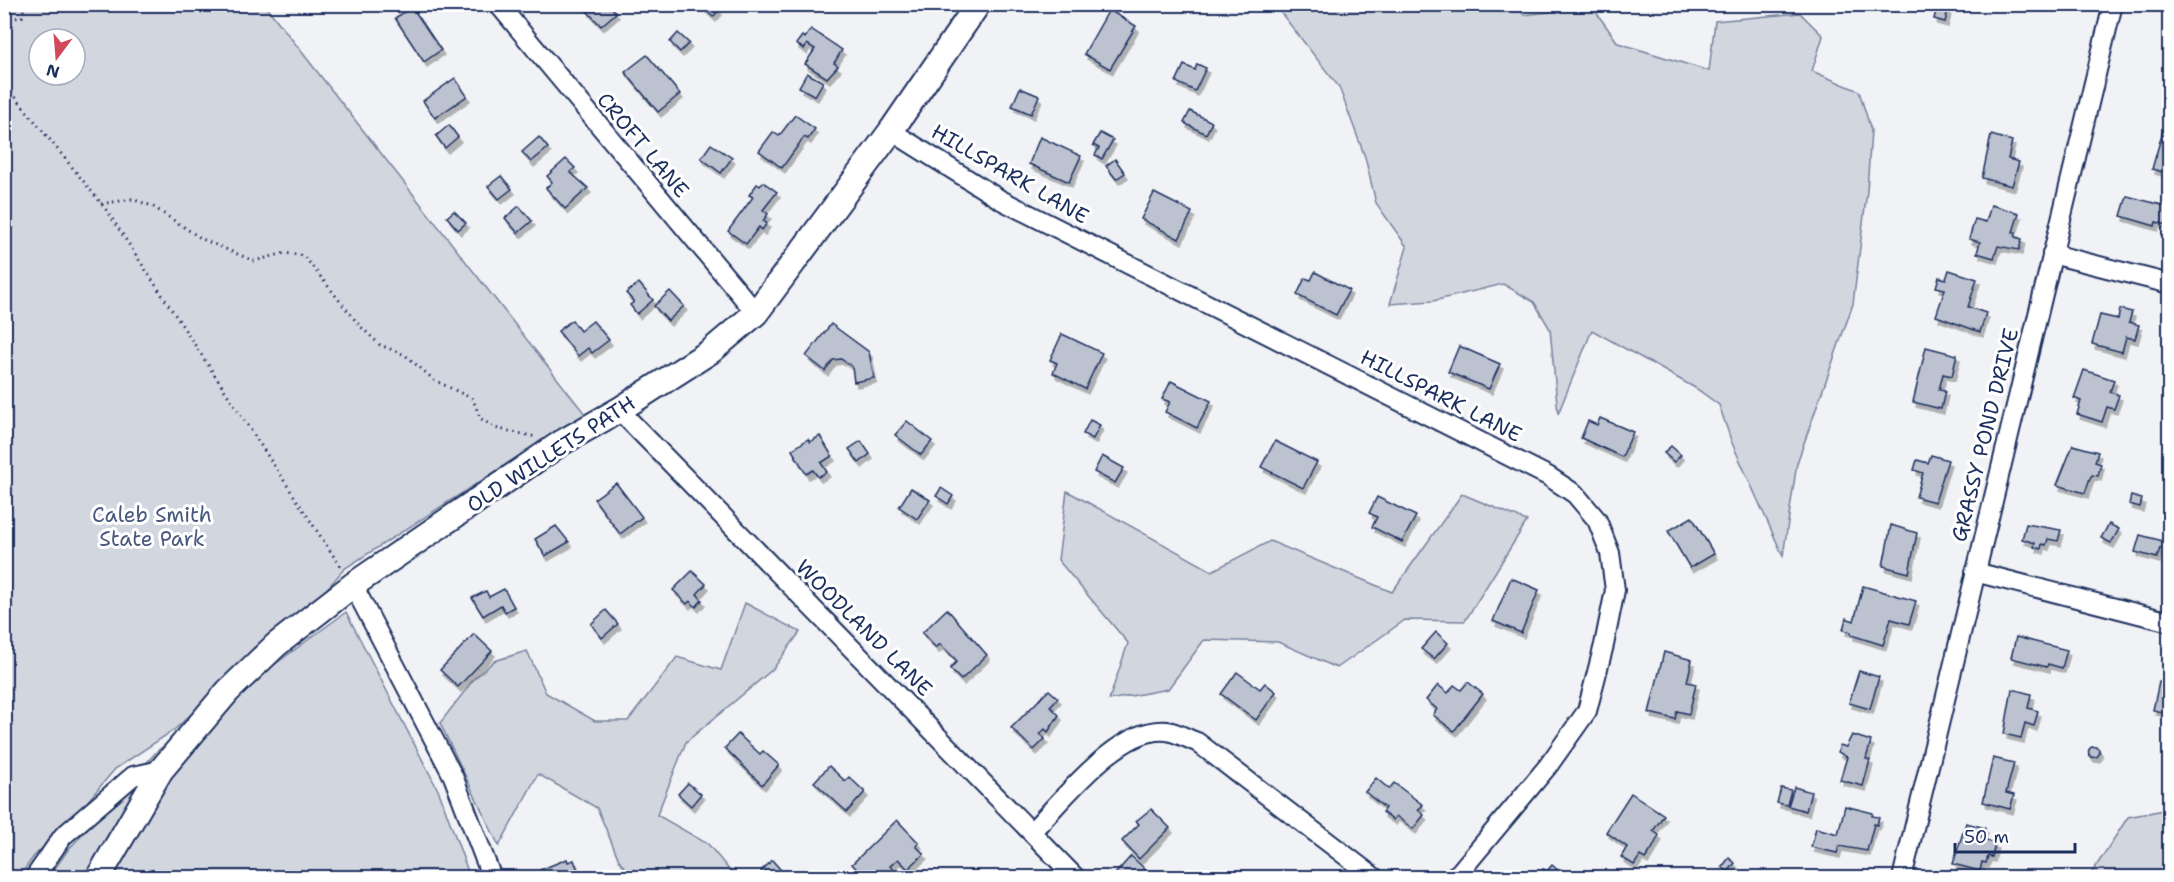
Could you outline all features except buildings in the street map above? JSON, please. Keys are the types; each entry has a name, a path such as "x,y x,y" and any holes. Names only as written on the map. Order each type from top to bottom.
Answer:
{"main road":[{"name":"OLD WILLETS PATH","path":"98,878 161,770 228,691 257,663 353,585 565,441 619,410 711,351 756,313 891,131 978,4"}],"street":[{"name":"CROFT LANE","path":"498,4 756,313"},
{"name":"GRASSY POND DRIVE","path":"1902,878 2113,4"},
{"name":"HILLSPARK LANE","path":"891,131 1001,200 1548,476 1575,494 1597,520 1610,553 1615,590 1587,711 1540,775 1459,873 1451,878"},
{"path":"2052,254 2169,284"},
{"name":"WOODLAND LANE","path":"619,410 1033,830 1076,878"},
{"path":"1975,572 2169,622"},
{"path":"353,585 453,776 492,878"},
{"path":"1033,830 1105,757 1136,736 1166,731 1197,742 1375,878"},
{"path":"34,878 63,836 133,776 161,770"}],"path":[{"path":"4,19 22,17 25,4"},
{"path":"4,83 100,204 353,585"},
{"path":"100,204 132,200 152,206 202,238 254,261 265,256 285,253 304,256 359,325 380,345 405,355 434,380 473,399 480,418 495,428 565,441"}],"green space":[{"path":"1274,4 1513,4 1524,15 1549,12 1560,5 1591,5 1618,43 1709,71 1715,21 1800,13 1823,36 1812,71 1859,91 1871,130 1867,191 1853,304 1797,463 1783,556 1732,443 1719,405 1697,389 1592,330 1558,414 1550,329 1534,302 1503,284 1433,301 1390,304 1407,247 1376,203 1365,157 1339,87"},
{"name":"Caleb Smith State Park","path":"5,5 265,5 585,414 344,569 325,591 174,730 115,769 69,823 34,856 19,877 5,878"},
{"path":"1067,491 1212,571 1270,541 1392,592 1462,494 1527,521 1465,621 1405,620 1337,668 1278,642 1204,640 1168,689 1109,700 1128,643 1058,560"},
{"path":"745,603 800,632 773,669 686,742 657,815 708,844 735,877 632,877 619,860 597,808 538,774 499,846 440,723 474,679 494,661 527,651 546,693 595,721 628,721 677,657 721,670"},
{"path":"346,612 439,792 470,877 48,878 68,850 157,751"},
{"path":"2169,809 2169,877 2089,877 2128,817"}]}
